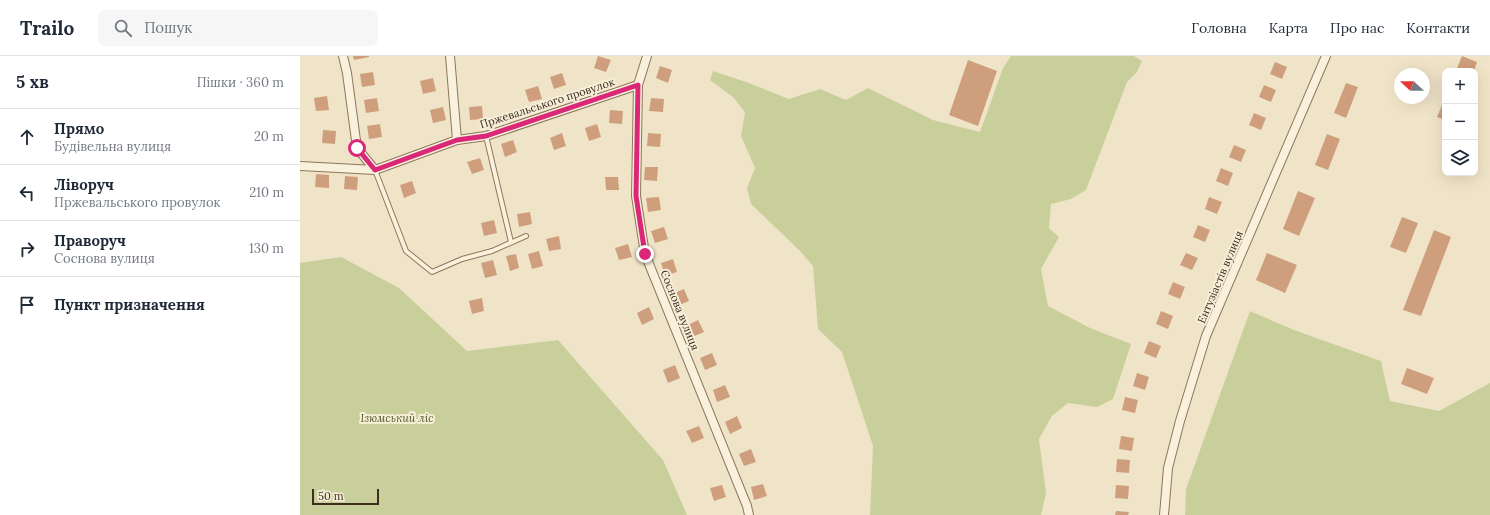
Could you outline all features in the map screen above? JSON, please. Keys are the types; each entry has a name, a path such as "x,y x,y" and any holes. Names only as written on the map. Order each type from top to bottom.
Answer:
{"street":[{"path":"343,56 348,73 357,148 375,170"},
{"path":"450,56 457,140"},
{"name":"Соснова вулиця","path":"647,56 638,85 636,196 645,254 747,506 748,515"},
{"name":"Ентузіастів вулиця","path":"1164,515 1168,468 1180,421 1206,336 1326,56"},
{"name":"Пржевальського провулок","path":"300,166 375,170 457,140 486,136 638,85"}],"lane":[{"path":"486,136 511,242"},
{"path":"375,170 406,251 432,272 462,259 492,251 526,236"}],"green space":[{"path":"1011,56 1134,56 1142,61 1137,72 1127,82 1086,190 1071,199 1051,204 1049,228 1059,237 1041,269 1048,306 1090,328 1131,344 1113,399 1097,407 1068,403 1052,416 1039,439 1046,493 1041,515 870,515 873,446 842,352 818,329 813,266 799,250 751,204 747,188 755,168 741,136 745,112 733,97 710,80 713,71 789,99 820,89 846,100 868,88 933,120 980,132 1003,68"},
{"name":"Ізюмський ліс","path":"341,257 399,288 467,351 558,340 663,460 687,515 300,515 300,263"},
{"path":"1250,311 1294,330 1381,361 1390,401 1439,411 1490,383 1490,515 1185,515 1186,489"}],"building":[{"path":"353,56 369,56 369,57 354,60"},
{"path":"598,56 611,60 606,72 594,68"},
{"path":"1462,56 1477,62 1475,68 1457,68"},
{"path":"968,60 997,71 978,126 949,115"},
{"path":"1275,62 1287,67 1282,79 1270,74"},
{"path":"660,66 672,70 668,83 656,78"},
{"path":"373,72 375,85 362,87 360,74"},
{"path":"562,73 566,85 554,89 550,77"},
{"path":"433,78 436,91 423,94 420,81"},
{"path":"1346,83 1358,87 1346,118 1334,113"},
{"path":"1264,85 1276,90 1271,102 1259,97"},
{"path":"538,86 542,99 529,102 525,90"},
{"path":"327,96 329,110 316,111 314,98"},
{"path":"377,98 379,111 366,113 364,100"},
{"path":"651,98 664,99 663,112 649,111"},
{"path":"1442,105 1442,119 1437,117"},
{"path":"482,106 483,119 470,120 469,107"},
{"path":"443,107 446,120 433,123 430,110"},
{"path":"610,110 623,111 622,124 609,123"},
{"path":"1254,113 1266,118 1261,130 1249,125"},
{"path":"380,124 382,137 369,139 367,126"},
{"path":"597,124 601,137 589,141 585,128"},
{"path":"323,130 336,131 335,144 322,143"},
{"path":"562,133 566,146 554,150 550,138"},
{"path":"648,133 661,134 660,147 647,146"},
{"path":"1327,134 1340,139 1328,170 1315,165"},
{"path":"513,140 517,152 505,157 501,144"},
{"path":"1234,145 1246,150 1241,162 1229,157"},
{"path":"480,158 484,170 472,174 467,162"},
{"path":"645,167 658,167 657,181 644,180"},
{"path":"1221,168 1233,173 1228,186 1216,181"},
{"path":"316,174 329,175 329,188 315,187"},
{"path":"345,176 358,177 357,190 344,189"},
{"path":"605,177 618,177 619,190 606,190"},
{"path":"412,181 416,193 404,198 400,185"},
{"path":"1298,191 1315,198 1299,236 1283,229"},
{"path":"659,197 661,210 648,212 646,198"},
{"path":"1209,197 1222,202 1217,214 1205,209"},
{"path":"530,212 532,224 519,227 517,214"},
{"path":"1402,217 1418,223 1406,253 1390,247"},
{"path":"494,220 497,233 484,236 481,223"},
{"path":"1198,225 1210,230 1205,242 1193,237"},
{"path":"664,227 668,239 655,243 651,231"},
{"path":"1434,230 1451,237 1421,316 1403,310"},
{"path":"559,236 561,249 549,251 546,239"},
{"path":"628,244 632,257 619,260 615,248"},
{"path":"539,251 543,266 532,269 528,254"},
{"path":"1186,253 1198,258 1192,270 1180,265"},
{"path":"1267,253 1297,265 1285,293 1256,280"},
{"path":"516,254 519,268 510,271 506,256"},
{"path":"673,259 677,272 665,276 661,263"},
{"path":"493,260 497,275 485,278 481,263"},
{"path":"1173,282 1185,287 1180,299 1168,294"},
{"path":"684,289 689,301 677,306 672,294"},
{"path":"482,298 484,311 472,314 469,301"},
{"path":"649,307 654,319 642,325 637,313"},
{"path":"1161,311 1173,316 1168,329 1156,324"},
{"path":"698,320 704,332 692,337 686,326"},
{"path":"1149,341 1161,346 1156,358 1144,353"},
{"path":"712,353 717,365 705,370 700,358"},
{"path":"675,365 680,378 668,383 663,370"},
{"path":"1407,368 1434,378 1427,394 1401,384"},
{"path":"1137,373 1149,377 1145,390 1133,386"},
{"path":"725,385 730,397 717,402 713,390"},
{"path":"1125,397 1138,400 1135,413 1122,410"},
{"path":"737,416 742,428 730,434 725,422"},
{"path":"699,426 704,438 692,443 686,431"},
{"path":"1121,436 1134,438 1132,451 1119,449"},
{"path":"751,449 756,462 744,466 739,454"},
{"path":"1117,459 1130,460 1129,473 1116,472"},
{"path":"763,484 767,496 754,500 751,487"},
{"path":"722,485 726,497 714,501 710,488"},
{"path":"1116,485 1129,486 1128,499 1115,498"},
{"path":"1116,511 1129,512 1128,515 1115,515"}],"route":[{"path":"357,148 375,170 457,140 486,136 638,85 636,196 645,254"}]}
